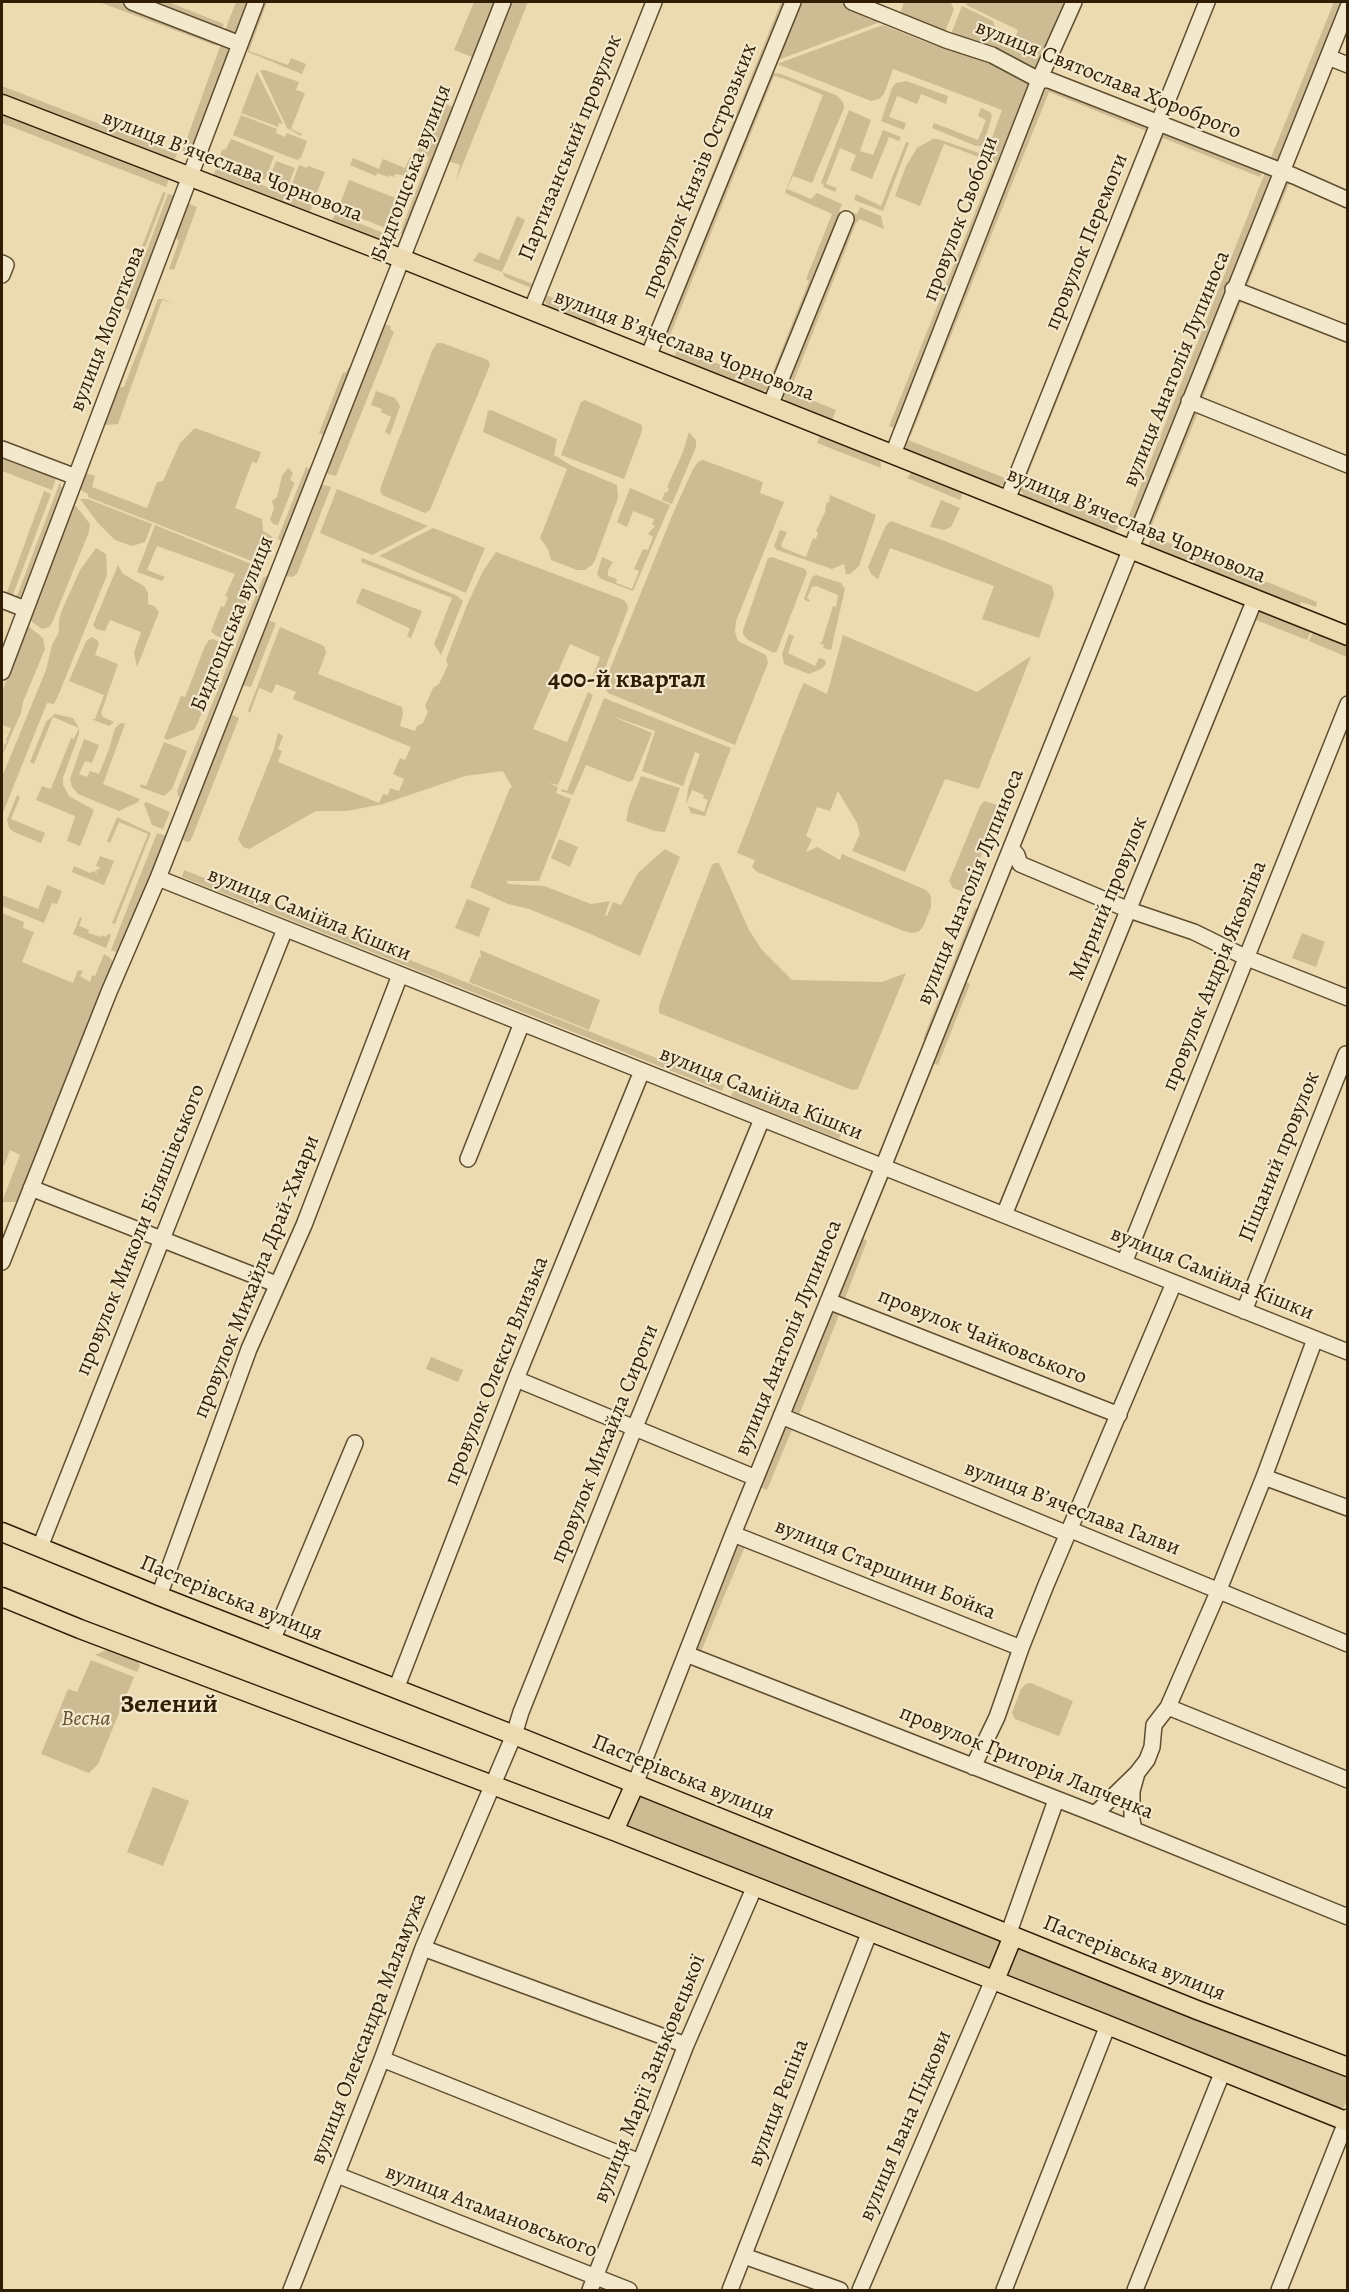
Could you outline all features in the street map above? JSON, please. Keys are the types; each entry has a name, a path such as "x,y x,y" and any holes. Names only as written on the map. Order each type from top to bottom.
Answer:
{"main road":[{"name":"вулиця Вʼячеслава Чорновола","path":"2,104 402,259 1347,636"},
{"name":"Пастерівська вулиця","path":"2,1532 1197,2010 1347,2067"},
{"path":"2,1597 80,1629 614,1831 1347,2120"},
{"path":"614,1831 635,1784"},
{"path":"994,1980 1010,1935"}],"street":[{"path":"132,2 240,45"},
{"name":"вулиця Молоткова","path":"2,672 256,2"},
{"name":"Бидгощська вулиця","path":"2,1262 109,992 158,878 503,2"},
{"name":"Партизанський провулок","path":"531,311 654,2"},
{"name":"провулок Князів Острозьких","path":"648,357 793,2"},
{"name":"вулиця Святослава Хороброго","path":"852,2 945,40 992,55 1039,80 1049,80 1347,200"},
{"name":"провулок Свободи","path":"893,454 1039,80 1074,2"},
{"name":"провулок Перемоги","path":"1008,500 1207,2"},
{"name":"вулиця Анатолія Лупиноса","path":"635,1784 733,1534 884,1167 1347,7"},
{"path":"1328,57 1347,65"},
{"path":"771,406 846,219"},
{"path":"2,263 6,265 2,276"},
{"path":"1233,289 1347,334"},
{"path":"1189,401 1347,465"},
{"path":"2,449 76,477"},
{"name":"Мирний провулок","path":"1004,1215 1255,599"},
{"path":"2,600 25,609"},
{"name":"провулок Андрія Яковліва","path":"1124,1263 1347,704"},
{"path":"1011,848 1020,864"},
{"path":"1002,870 1020,864 1129,910 1194,932 1246,958 1347,998"},
{"name":"вулиця Самійла Кішки","path":"158,878 1347,1352"},
{"name":"провулок Миколи Біляшівського","path":"40,1547 285,929"},
{"name":"провулок Михайла Драй-Хмари","path":"159,1596 249,1349 304,1225 400,975"},
{"path":"468,1159 522,1023"},
{"name":"Піщаний провулок","path":"1244,1311 1346,1054"},
{"name":"провулок Олекси Влизька","path":"396,1689 516,1379 642,1071"},
{"name":"провулок Михайла Сироти","path":"491,1785 514,1735 521,1712 635,1427 762,1119"},
{"path":"31,1188 276,1284"},
{"path":"974,1767 997,1717 1021,1648 1174,1283"},
{"name":"провулок Чайковського","path":"828,1300 1119,1415"},
{"path":"1095,1815 1147,1760 1152,1747 1154,1725 1168,1707 1218,1592 1315,1339"},
{"path":"516,1379 756,1478"},
{"name":"вулиця Вʼячеслава Галви","path":"781,1416 1063,1532 1071,1530 1347,1644"},
{"path":"272,1641 355,1443"},
{"path":"1264,1477 1347,1508"},
{"name":"вулиця Старшини Бойка","path":"733,1534 1021,1648"},
{"name":"провулок Григорія Лапченка","path":"686,1654 1134,1830 1347,1917"},
{"path":"1168,1707 1347,1780"},
{"path":"1134,1830 1132,1791 1137,1773"},
{"name":"вулиця Олександра Маламужа","path":"293,2290 423,1948 491,1785"},
{"path":"1010,1935 1056,1800"},
{"name":"вулиця Марії Заньковецької","path":"593,2284 686,2045 755,1886"},
{"name":"вулиця Рєпіна","path":"730,2290 870,1931"},
{"path":"423,1948 686,2045"},
{"name":"вулиця Івана Підкови","path":"860,2290 994,1980"},
{"path":"1004,2290 1108,2025"},
{"path":"382,2060 640,2162"},
{"path":"1135,2290 1223,2071"},
{"path":"1279,2290 1347,2120"},
{"name":"вулиця Атамановського","path":"337,2175 593,2284 629,2290"},
{"path":"744,2256 840,2290"}],"green space":[{"path":"99,2 123,2 219,40 217,46"},
{"path":"142,2 168,2 224,24 221,32"},
{"path":"236,2 250,2 235,36 224,33"},
{"path":"262,2 267,2 249,51 288,65 291,58 306,64 302,74 248,52 247,48 254,30 251,29"},
{"path":"474,2 496,2 472,57 454,50"},
{"path":"510,2 528,2 456,181 460,165 448,161"},
{"path":"781,2 789,2 652,333 649,331"},
{"path":"797,2 843,2 878,15 883,21 775,61"},
{"path":"904,2 951,3 954,9 945,32 900,14"},
{"path":"967,2 1070,2 1047,58 1035,71 951,34 962,6 993,21 995,28 993,36 1013,43 1018,30 966,5"},
{"path":"1334,2 1344,2 1279,162 1268,165"},
{"path":"883,25 947,49 952,46 994,59 1028,80 1031,85 897,429 889,426 995,163 944,144 920,206 895,196 906,166 917,148 933,139 938,139 982,154 988,149 1002,110 893,69 884,94 879,99 871,101 777,64"},
{"path":"222,41 231,49 192,154 182,152"},
{"path":"260,70 299,82 296,90 305,93 291,129 302,134 301,136 287,128"},
{"path":"257,72 283,124 279,123 278,127 241,113"},
{"path":"778,73 836,95 843,102 844,108 812,183 793,176 787,189 811,199 817,193 842,204 839,211 843,213 775,380 770,379 809,281 806,279 832,214 785,193 823,95 785,79 774,76 669,338 662,337 771,74"},
{"path":"906,81 948,96 946,104 921,94 917,104 897,96 889,117 906,123 904,130 881,121 892,88 896,83"},
{"path":"1044,85 1152,127 1013,475 1009,474 1146,131 1049,92 911,435 906,433"},
{"path":"2,86 177,154 174,160 2,94"},
{"path":"438,100 453,107 403,234 400,233 429,157 417,152"},
{"path":"981,108 990,112 992,116 981,146 932,128 934,123 978,140 986,120 978,116"},
{"path":"849,110 871,120 860,151 873,155 883,130 901,137 899,141 889,137 872,179 850,170 856,155 840,148 826,184 837,188 835,192 823,187 824,184 821,183"},
{"path":"2,115 169,179 166,187 2,123"},
{"path":"241,115 277,129 276,133 285,137 287,133 307,141 301,158 297,160 233,135"},
{"path":"1165,132 1264,169 1260,177 1163,138 1025,481 1021,479 1161,133"},
{"path":"231,139 274,156 265,180 218,162 222,150 226,149"},
{"path":"906,142 909,143 883,211 854,200 856,194 881,206"},
{"path":"410,157 414,159 407,176 395,174 394,177 389,175 388,177 377,173 376,176 350,165 353,158 379,169 383,159 405,168"},
{"path":"276,161 295,168 287,189 268,182"},
{"path":"299,165 325,172 314,200 289,191"},
{"path":"216,167 313,205 310,212 214,175"},
{"path":"1266,170 1272,178 1134,523 1127,520"},
{"path":"1291,179 1246,289 1243,287 1283,180"},
{"path":"349,180 406,202 395,232 338,209"},
{"path":"163,192 166,193 122,307 119,306"},
{"path":"168,194 175,196 132,311 125,308"},
{"path":"187,203 197,207 174,270 169,269 179,241 174,236"},
{"path":"860,207 881,216 884,229 860,219 856,223 791,388 785,385 852,212 857,214"},
{"path":"335,214 389,235 386,243 332,221"},
{"path":"517,216 525,220 502,272 473,261 479,252 499,260"},
{"path":"502,272 533,284 531,288 505,277"},
{"path":"543,294 598,316 595,326 550,308"},
{"path":"1243,297 1201,403 1197,401 1235,300"},
{"path":"158,299 163,299 173,303 162,300 118,424 105,425 103,422 117,387 124,387"},
{"path":"383,324 391,326 390,329 394,332 336,476 328,474 325,470"},
{"path":"437,343 488,360 490,365 430,510 425,513 382,495 380,489"},
{"path":"678,348 772,385 770,389 760,392 674,358"},
{"path":"348,368 353,369 326,437 319,433 343,372 346,373"},
{"path":"784,389 836,410 832,420 787,402 782,396"},
{"path":"376,391 395,398 400,406 390,435 385,432 391,417 381,412 382,409 371,405"},
{"path":"585,400 642,425 642,431 624,479 561,455 581,402"},
{"path":"491,410 557,439 554,455 572,466 617,485 618,498 595,560 585,570 577,570 551,560 548,549 540,538 567,469 483,432 488,411"},
{"path":"1199,410 1150,530 1144,528 1191,411"},
{"path":"195,428 261,452 257,463 252,462 235,508 262,519 263,531 273,537 262,565 88,497 88,494 79,489 86,473 95,476 92,487 147,508 157,482 163,481 180,443"},
{"path":"689,432 696,440 696,447 672,504 662,500 669,488 667,487 683,452"},
{"path":"820,436 880,460 881,468 817,443"},
{"path":"903,438 1010,480 998,486 907,450"},
{"path":"2,454 53,475 56,478 52,490 2,471"},
{"path":"703,460 763,482 760,493 784,502 736,621 735,632 738,641 766,655 768,663 735,745 608,693 604,684 674,511 693,469 698,462"},
{"path":"306,467 313,470 284,543 278,538"},
{"path":"288,468 293,473 290,480 294,484 278,525 273,524 270,519 274,509 272,501 277,497 282,476"},
{"path":"912,472 963,492 960,500 907,478"},
{"path":"60,482 63,493 22,602 15,601"},
{"path":"320,484 331,487 297,574 292,577 285,576"},
{"path":"1019,484 1121,524 1114,533 1025,497 1019,489"},
{"path":"630,488 670,505 633,591 601,579 597,574 602,557 613,562 608,570 608,576 617,579 616,583 632,589 639,571 634,569 643,549 648,550 653,537 648,534 655,526 652,524 654,519 633,511 627,527 617,522"},
{"path":"337,489 428,526 372,555 320,533"},
{"path":"44,491 51,494 11,600 6,595"},
{"path":"830,495 876,515 859,566 850,574 846,574 844,564 832,569 777,550 774,546 780,530 787,532 781,545 783,548 806,557 813,538 816,539 818,532 816,531"},
{"path":"80,499 88,499 152,524 145,542 132,546 115,540 98,523"},
{"path":"941,500 960,508 951,527 944,530 930,527"},
{"path":"72,506 76,506 90,524 89,532 52,623 49,627 42,629 32,622 30,616"},
{"path":"891,521 1052,586 1054,595 1039,638 982,619 994,586 890,548 878,579 871,574 868,567 886,525"},
{"path":"155,525 261,568 231,642 211,631 221,606 224,607 228,597 225,596 235,574 157,546 147,570 165,577 162,581 137,572"},
{"path":"433,528 485,548 466,593 379,556"},
{"path":"1152,536 1317,602 1316,607 1301,602 1299,607 1148,546"},
{"path":"96,548 106,554 107,575 58,696 54,704 47,703 2,815 2,777 46,670 52,645 59,632 62,610 80,570"},
{"path":"496,552 624,600 627,604 628,609 600,681 592,679 600,657 570,644 533,729 567,742 588,692 593,695 558,785 548,783 558,787 556,793 571,799 539,881 506,881 509,884 544,886 591,904 610,901 605,915 607,916 613,902 621,905 638,873 665,849 680,857 640,956 586,932 529,909 508,904 470,887 512,787 503,771 465,776 383,804 347,811 316,811 249,849 243,847 238,839 274,749 278,733 283,736 278,749 282,751 278,762 379,803 383,794 388,795 390,788 399,791 404,779 393,774 400,758 405,760 411,747 293,699 296,692 276,684 272,693 259,688 250,713 248,711 280,627 324,646 326,653 318,674 402,707 400,726 415,731 417,726 423,723 428,712 425,706 433,688 439,684 448,665 446,660 467,605 483,571"},
{"path":"772,557 805,569 807,573 777,651 774,653 748,640 743,634 768,558"},
{"path":"362,558 456,595 463,601 441,655 434,644 452,598 361,562"},
{"path":"118,565 123,574 144,586 148,593 148,604 154,606 159,612 137,667 134,653 141,632 110,620 105,631 96,629 93,625"},
{"path":"816,575 841,583 845,589 831,650 823,648 824,645 819,643 822,642 833,606 836,607 838,595 816,586 812,587 807,598 809,602 804,599 812,577"},
{"path":"270,576 182,798 178,796 177,791 263,578"},
{"path":"362,588 422,611 411,638 407,636 410,629 407,627 356,603"},
{"path":"1261,611 1311,631 1307,640 1251,618 1255,612"},
{"path":"270,621 276,623 251,687 240,685 265,623"},
{"path":"27,625 43,638 45,649 2,756 4,746 2,744 5,745 7,740 2,737 6,739 9,734 2,730 9,733 11,728 3,725 2,728 2,692"},
{"path":"1313,632 1347,646 1347,657 1309,641"},
{"path":"789,634 794,636 788,653 815,666 819,658 825,660 826,664 809,674 784,664 782,654"},
{"path":"843,635 977,692 1031,656 979,789 945,779 905,872 852,851 860,834 857,823 838,791 830,811 817,807 806,836 812,839 806,852 817,847 840,860 842,854 926,890 931,896 931,907 923,927 918,932 911,933 901,930 757,872 752,867 755,860 737,853 800,691 804,683 827,694"},
{"path":"92,637 99,644 95,655 118,664 101,713 103,717 114,722 109,726 91,719 95,719 104,695 69,681 86,641"},
{"path":"213,639 230,646 195,729 167,740 164,738 181,696 185,697 205,646 209,640"},
{"path":"604,698 731,748 705,816 691,813 688,806 704,812 708,800 703,798 704,795 692,790 686,805 688,789 700,754 695,752 683,786 642,771 655,731 609,715 652,733 633,780 629,782 586,765 573,795 561,791 562,789 567,791"},
{"path":"55,714 73,718 79,728 53,717 34,764 30,762 46,722"},
{"path":"233,715 239,718 191,840 188,842 178,838 228,716"},
{"path":"121,723 125,724 103,784 140,799 119,811 78,794 72,787 70,779 84,739 99,745 92,763 85,761 79,774 87,777 90,771 99,774 115,728"},
{"path":"79,728 79,734 63,778 63,785 69,796 94,810 80,846 67,841 75,816 36,800 42,786 51,789 71,738 74,739"},
{"path":"164,742 187,751 172,789 164,796 140,787 141,784 146,786"},
{"path":"641,776 680,788 665,832 626,821 629,806"},
{"path":"17,795 20,797 11,819 45,833 41,843 9,828 7,820"},
{"path":"984,801 1007,808 1008,812 1005,821 991,832 973,876 975,896 953,888 949,881"},
{"path":"146,802 170,812 163,829 152,825 144,804"},
{"path":"117,817 151,833 115,924 112,923 148,834 119,822 110,843 107,841"},
{"path":"157,833 166,836 120,951 116,952 111,950"},
{"path":"559,839 578,847 570,867 551,858"},
{"path":"100,856 114,861 104,885 72,872 74,866 90,873 94,871 97,874 96,870 101,868 96,866"},
{"path":"719,863 749,930 762,950 792,980 882,982 906,973 858,1089 852,1090 659,1013 659,1006 679,950 712,865"},
{"path":"184,870 724,1085 722,1091 182,877"},
{"path":"47,885 62,891 57,904 52,903 44,923 2,906 2,895 38,909"},
{"path":"467,899 490,908 479,937 455,928"},
{"path":"975,908 981,910 928,1041 923,1039"},
{"path":"2,913 24,922 23,928 34,932 22,962 73,983 78,970 83,971 80,976 90,982 104,954 113,962 19,1200 15,1202 2,1202 20,1155 10,1150 4,1166 2,1165"},
{"path":"80,917 82,918 79,926 89,930 88,933 101,937 111,935 106,948 73,934"},
{"path":"1302,933 1325,942 1316,967 1292,958"},
{"path":"480,950 600,1000 589,1030 469,982 479,957 481,958"},
{"path":"965,981 970,984 938,1065 931,1063"},
{"path":"734,1089 842,1132 839,1139 731,1096"},
{"path":"862,1238 867,1241 844,1301 838,1297"},
{"path":"831,1310 841,1310 797,1420 790,1412"},
{"path":"431,1357 463,1370 458,1382 426,1369"},
{"path":"785,1425 793,1427 767,1490 760,1487"},
{"path":"746,1544 700,1654 696,1649 697,1642 737,1546"},
{"path":"111,1648 136,1658 140,1666 137,1672 95,1655"},
{"name":"Весна","path":"91,1660 134,1677 98,1764 89,1773 41,1754 68,1689 77,1692"},
{"path":"1031,1683 1073,1701 1059,1736 1015,1719 1012,1713 1021,1689"},
{"path":"153,1787 189,1801 163,1866 127,1852"},
{"path":"638,1794 999,1938 1001,1946 993,1966 984,1971 763,1884 624,1825"},
{"path":"1018,1945 1347,2076 1347,2099 1344,2107 1339,2109 1006,1979 1004,1971"}],"district":[{"name":"400-й квартал","path":"627,681"},
{"name":"Зелений","path":"169,1706"}]}
